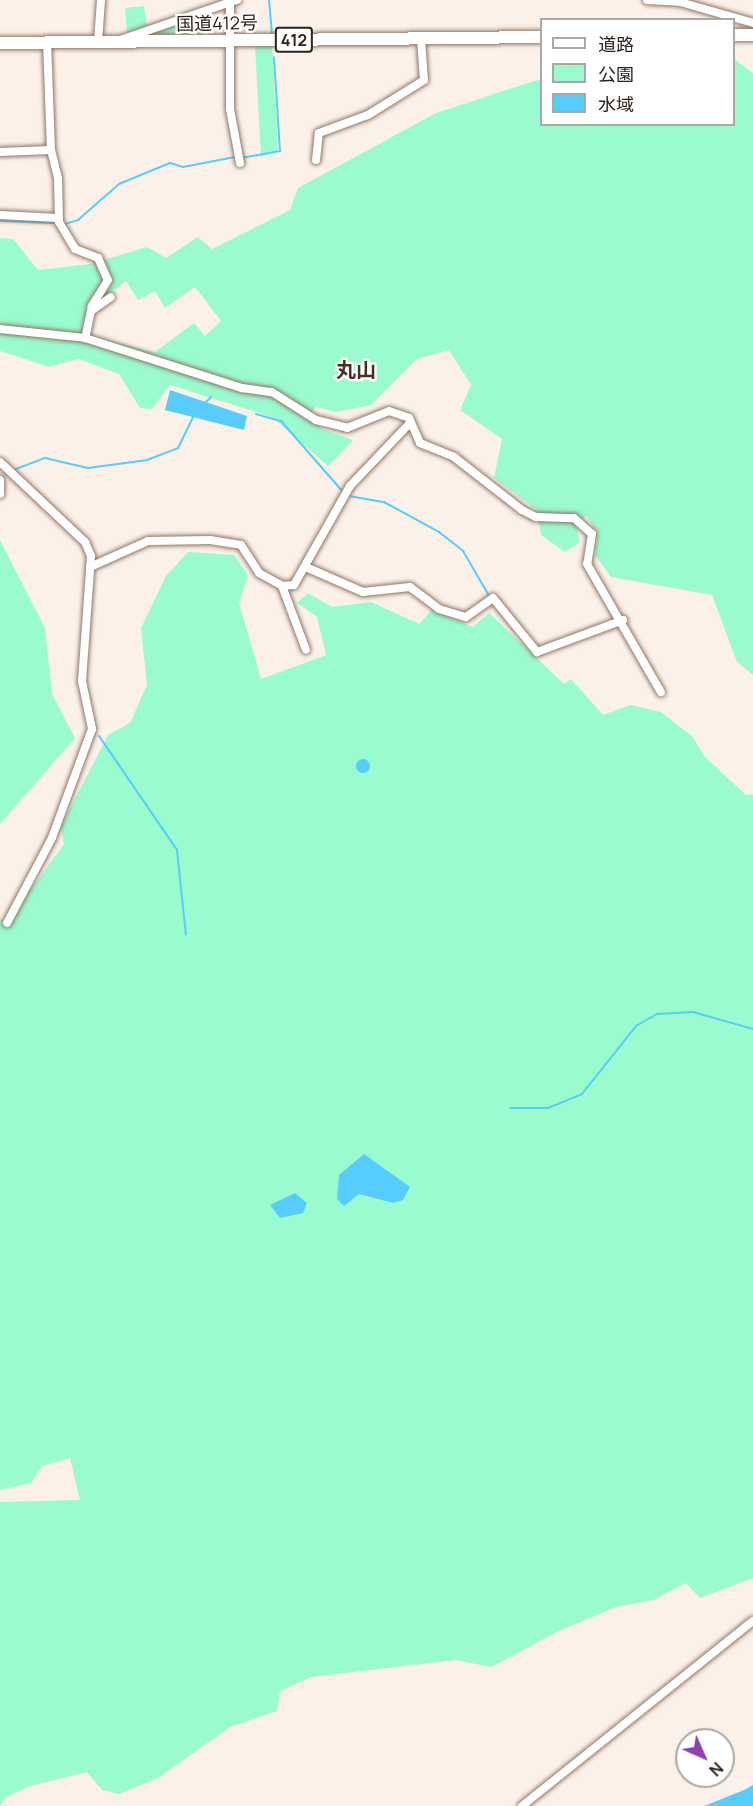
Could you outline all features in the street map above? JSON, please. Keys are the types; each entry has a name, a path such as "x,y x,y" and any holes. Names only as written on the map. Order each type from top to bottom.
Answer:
{"highway":[{"path":"735,35 753,35"},
{"name":"国道412号","path":"0,43 540,37"}],"street":[{"path":"98,42 101,0"},
{"path":"647,0 680,2 753,23"},
{"path":"117,42 233,1 230,109 240,160"},
{"path":"316,160 317,135 368,115 424,80 422,39"},
{"path":"47,42 51,150 58,178 58,218 71,245 103,264 108,283 91,311 85,338"},
{"path":"0,152 51,150"},
{"path":"0,215 58,218"},
{"path":"91,311 111,297"},
{"path":"0,329 85,338 242,388 272,392 333,425 347,428 388,411 411,422 420,443 454,457 522,510 536,517 574,518 592,534 587,564 623,620 660,692"},
{"path":"282,586 298,583 350,486 411,422"},
{"path":"0,462 86,542 90,567 82,681 92,729 52,838 7,922"},
{"path":"0,480 0,494"},
{"path":"90,567 147,541 210,540 241,545 253,568 282,586 306,650"},
{"path":"308,568 363,592 410,587 439,609 466,617 493,598 537,652 623,620"},
{"path":"279,616 290,612"},
{"path":"522,1806 753,1621"}],"green space":[{"path":"144,6 147,28 127,32 125,8"},
{"path":"198,18 204,35 157,35 158,30"},
{"path":"255,46 272,46 278,150 261,157"},
{"path":"735,60 753,73 753,675 737,662 712,595 611,577 595,555 598,533 586,516 576,524 580,542 565,552 541,535 537,510 494,478 502,439 460,410 471,385 449,350 417,359 371,405 336,412 316,407 309,415 322,429 353,440 328,466 272,417 170,385 152,409 140,408 119,374 78,359 49,367 0,351 0,238 13,239 38,270 90,264 147,247 166,258 198,237 212,249 290,210 298,188 436,113 540,80 540,126 735,126","holes":["126,281 138,300 155,291 165,308 195,287 221,321 205,336 194,323 155,352 90,336 94,307"]},
{"path":"0,540 45,628 52,694 75,738 0,824"},
{"path":"188,552 234,555 248,575 239,603 261,679 326,655 317,617 297,603 308,593 332,607 371,602 419,624 432,610 473,627 489,613 564,684 571,679 603,715 630,705 661,712 693,737 704,756 746,795 753,794 753,1578 700,1598 686,1583 654,1600 616,1607 557,1632 491,1667 456,1660 311,1677 280,1691 277,1711 230,1727 158,1778 119,1794 102,1790 87,1772 30,1786 5,1798 0,1806 0,1502 80,1500 70,1458 42,1466 31,1483 0,1490 0,919 10,922 22,893 32,888 64,844 61,826 108,735 130,723 147,685 141,628 166,576"}],"water":[{"path":"170,390 247,416 244,430 165,410"},
{"path":"360,759 366,759 370,766 366,773 360,773 356,769 356,763"},
{"path":"364,1154 410,1187 403,1200 393,1203 359,1194 344,1206 337,1199 339,1175"},
{"path":"295,1193 307,1203 303,1213 280,1218 270,1205"},
{"path":"753,1785 753,1806 704,1806 744,1790"}],"waterway":[{"path":"269,0 272,34"},
{"path":"241,158 280,151 274,57"},
{"path":"65,224 78,220 119,184 170,163 183,167 235,157"},
{"path":"0,221 54,223"},
{"path":"204,404 211,397"},
{"path":"256,414 281,421 344,493"},
{"path":"16,469 45,458 88,468 147,460 178,448 193,417"},
{"path":"349,496 384,502 439,532 463,551 488,594"},
{"path":"99,736 177,850 186,935"},
{"path":"510,1108 548,1108 582,1094 636,1026 657,1014 693,1012 753,1029"}],"district":[{"name":"丸山","path":"356,369"}]}
